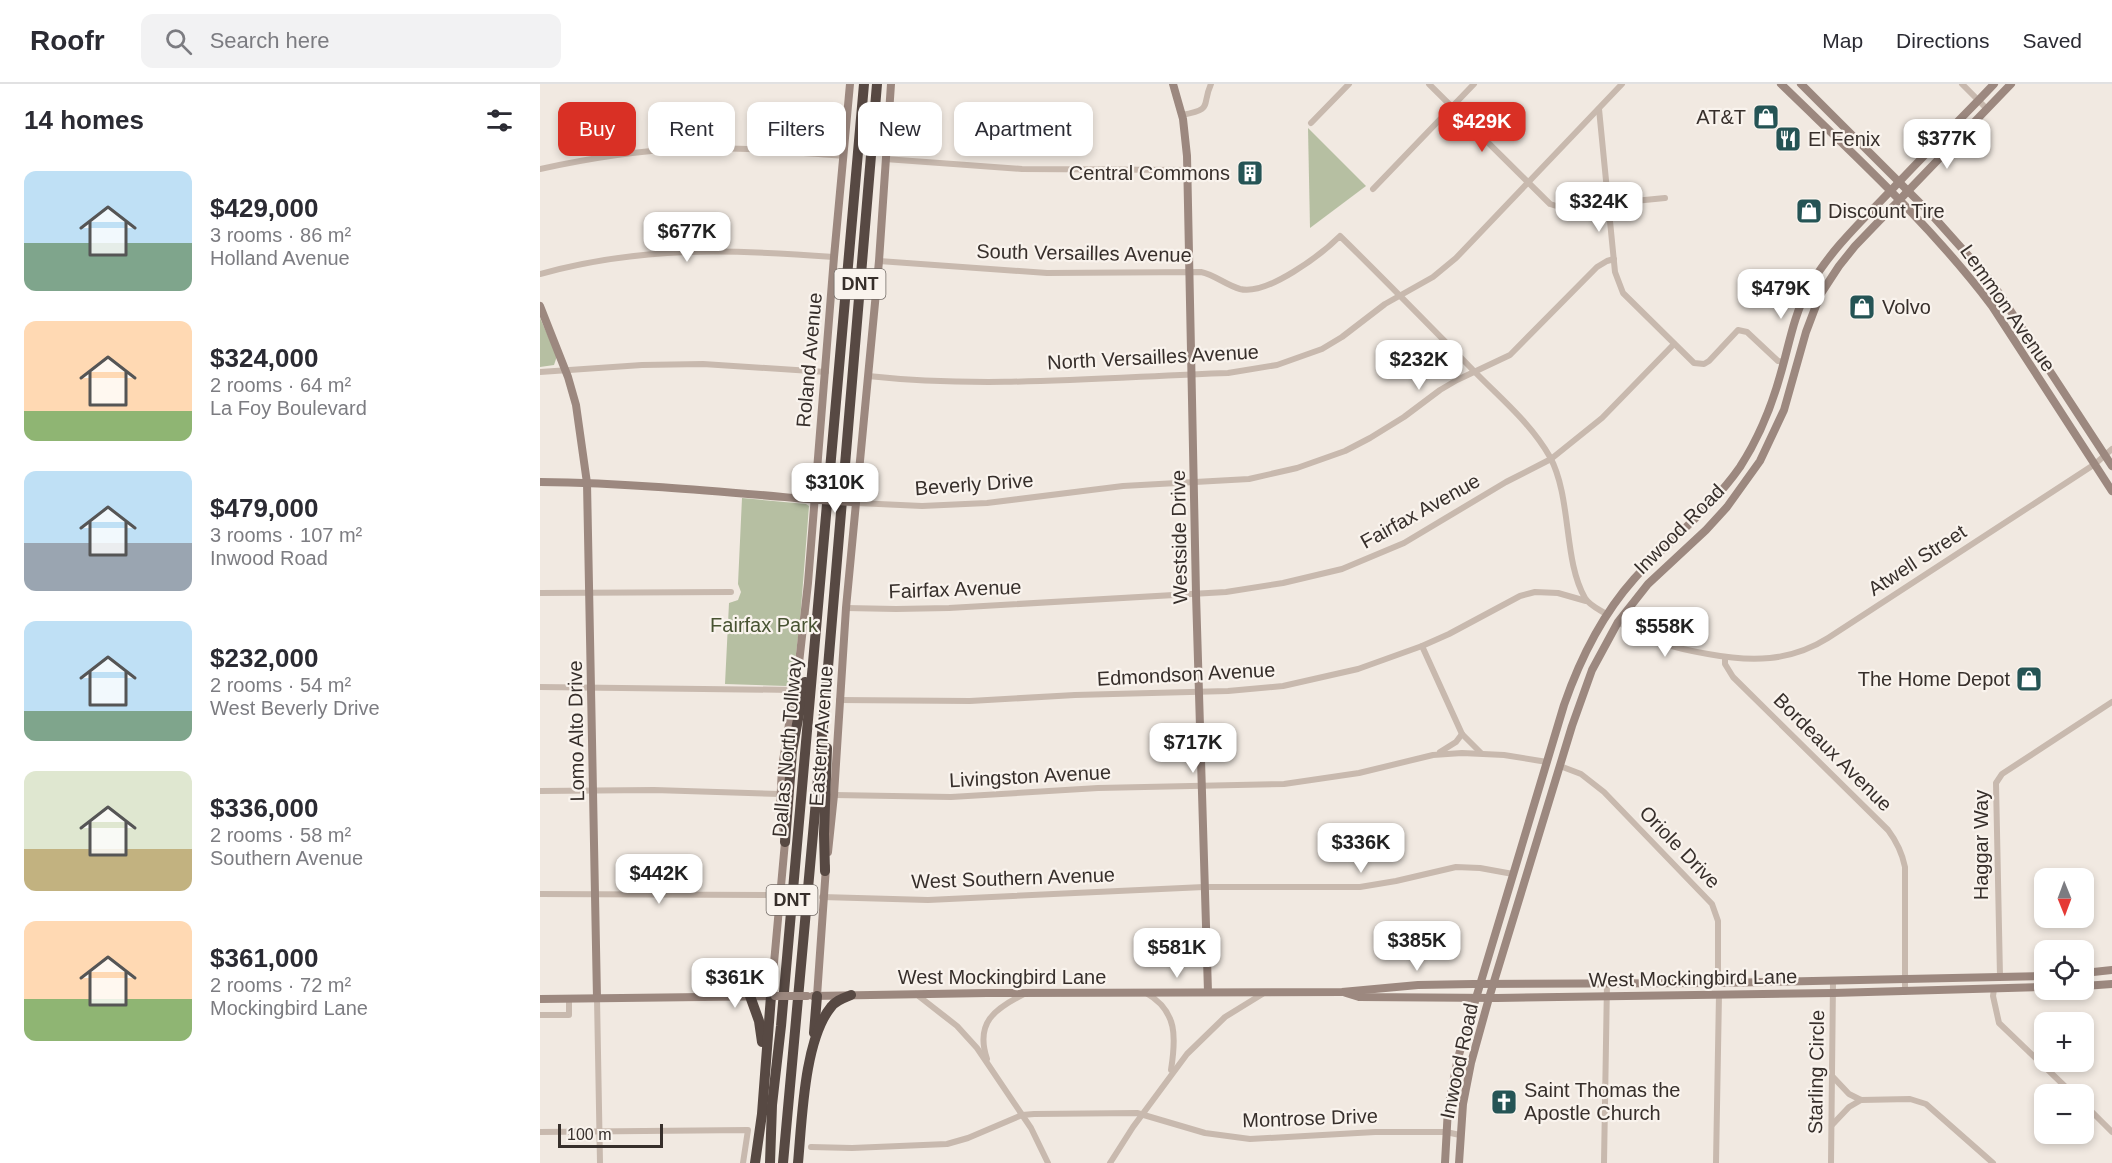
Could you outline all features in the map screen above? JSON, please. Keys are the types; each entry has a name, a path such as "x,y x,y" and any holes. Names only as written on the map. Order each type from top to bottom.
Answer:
{"highway":[{"name":"Dallas North Tollway","path":"770,1163 772,1105 781,1026 864,84"},
{"name":"Dallas North Tollway","path":"783,1163 826,691 877,84"},
{"path":"785,842 792,751 814,638"},
{"path":"825,871 826,691"},
{"path":"798,1163 808,1068 818,1031 831,1006 851,995"},
{"path":"750,996 759,1021 765,1060"},
{"path":"755,1163 773,996"},
{"path":"812,996 814,1045"}],"main road":[{"name":"Roland Avenue","path":"846,132 850,84"},
{"name":"Eastern Avenue","path":"812,996 834,795 854,503 879,261 891,84"},
{"name":"Westside Drive","path":"1173,84 1182,115 1188,170 1198,693 1208,992"},
{"name":"Lemmon Avenue","path":"1781,84 1899,201 1970,277 2007,329 2112,491"},
{"name":"Inwood Road","path":"1445,1163 1446,1132 1453,1079 1547,762 1574,676 1584,654 1606,615 1635,578 1698,518 1739,468 1759,433 1772,401 1795,319 1809,288 1842,242 1994,84"},
{"name":"Inwood Road","path":"1459,1163 1467,1083 1489,998 1586,683 1612,632 1648,584 1706,530 1752,474 1772,439 1784,411 1806,332 1820,295 1839,266 1855,246 2011,84"},
{"name":"Lemmon Avenue","path":"1804,87 1909,191 1991,281 2108,452 2112,466"},
{"path":"1797,100 1804,87"},
{"path":"1831,133 1840,122"},
{"name":"Roland Avenue","path":"773,996 779,895 785,842 780,794 785,738 801,645 817,499 834,257 844,156"},
{"path":"1946,249 1955,240"},
{"path":"1809,288 1820,295"},
{"name":"Lomo Alto Drive","path":"540,306 566,370 576,405 587,483 597,998"},
{"path":"2007,329 2019,322"},
{"path":"1783,366 1796,373"},
{"path":"1759,433 1772,439"},
{"name":"Beverly Drive","path":"540,482 587,483 854,503"},
{"path":"1616,601 1615,611 1618,622"},
{"path":"1606,615 1610,619 1612,632"},
{"path":"1547,762 1560,766"},
{"path":"750,996 764,984 774,960"},
{"path":"2094,972 2112,970"},
{"name":"West Mockingbird Lane","path":"540,999 1342,992 1418,985 1833,982 2034,976"},
{"path":"1994,989 2000,977"},
{"path":"1718,983 1719,994"},
{"path":"2094,985 2112,984"},
{"name":"West Mockingbird Lane","path":"1342,992 1359,997 1489,998 1905,992 2034,987"}],"street":[{"path":"1182,115 1202,110 1206,105 1211,84"},
{"path":"1311,123 1349,84"},
{"path":"1429,84 1550,204 1556,207 1665,198"},
{"path":"1373,189 1474,84"},
{"name":"North Versailles Avenue","path":"868,376 943,382 993,382 1192,374 1253,370 1302,357 1342,337 1399,296 1443,269 1622,84"},
{"path":"1962,84 1987,109"},
{"path":"1599,109 1614,259 1617,280 1623,293 1694,363 1704,364 1709,361 1738,330 1742,330 1783,366"},
{"path":"540,169 617,154 682,149 747,149"},
{"path":"885,159 1022,169 1188,170"},
{"name":"South Versailles Avenue","path":"879,261 1047,273 1190,272 1212,274 1240,289 1250,289 1282,278 1304,266 1323,253 1340,236 1399,296"},
{"path":"540,274 623,256 682,251 752,251 834,257"},
{"name":"Beverly Drive","path":"854,503 952,505 1123,486 1249,479 1297,468 1330,457 1370,438 1404,417 1440,390 1509,355 1597,267 1614,259"},
{"path":"1399,296 1520,414 1541,441 1551,459 1560,485 1575,569 1586,601 1606,615"},
{"name":"Fairfax Avenue","path":"846,608 949,608 1196,594 1283,584 1361,562 1404,543 1506,482 1551,459 1602,418 1674,344"},
{"path":"540,372 642,365 703,364 826,372"},
{"name":"Atwell Street","path":"1725,658 1748,660 1781,658 1818,645 2095,464 2108,452"},
{"path":"540,593 731,592"},
{"name":"Edmondson Avenue","path":"839,700 970,700 1250,690 1314,680 1358,669 1422,646 1521,596 1535,592 1558,593 1586,601"},
{"path":"1618,622 1659,644 1725,658"},
{"path":"1422,646 1462,734 1481,753"},
{"name":"Bordeaux Avenue","path":"1725,658 1725,664 1733,677 1888,830 1896,841 1905,867 1905,992"},
{"path":"540,687 794,690"},
{"name":"Haggar Way","path":"2000,977 1996,783 2002,774 2112,702"},
{"path":"1435,755 1456,742 1462,734"},
{"name":"Livingston Avenue","path":"834,795 951,797 1088,789 1254,786 1309,782 1435,755 1462,753 1481,753 1547,762"},
{"name":"Oriole Drive","path":"1560,766 1581,774 1604,792 1712,904 1718,921 1718,983"},
{"path":"540,791 780,794"},
{"name":"West Southern Avenue","path":"822,897 928,900 1204,887 1360,886 1396,881 1456,867 1480,868 1513,874"},
{"path":"540,894 594,892 779,895"},
{"name":"Starling Circle","path":"1831,1163 1833,982"},
{"path":"1604,1163 1607,983"},
{"path":"1994,989 1993,996 1999,1023 2063,1084"},
{"path":"1146,992 1158,1001 1172,1021 1174,1049 1171,1073"},
{"path":"1110,1163 1127,1134 1144,1114 1171,1073 1213,1026 1265,992"},
{"path":"989,1066 982,1043 986,1024 1002,1006 1024,993"},
{"path":"915,994 957,1026 989,1066 1022,1115 1048,1163"},
{"path":"1716,1163 1719,994"},
{"path":"540,1015 569,1015 569,998"},
{"name":"Lomo Alto Drive","path":"597,998 600,1163"},
{"path":"1833,1077 1850,1094 1861,1100"},
{"path":"1831,1125 1849,1107 1861,1100 1910,1099 1926,1104 1993,1163"},
{"name":"Montrose Drive","path":"811,1147 852,1148 947,1144 968,1138 1022,1115 1144,1114 1189,1129 1226,1137 1250,1139 1349,1132 1446,1132 1460,1135"},
{"path":"2094,1114 2112,1131"},
{"path":"540,1132 748,1130 743,1163"}],"green space":[{"path":"1308,128 1366,186 1310,228"},
{"path":"540,318 557,356 554,365 540,367"},
{"name":"Fairfax Park","path":"742,498 809,506 800,621 793,678 791,684 787,686 725,684 729,603 738,600 741,592 738,584"}],"place":[{"name":"AT&T","path":"1766,117"},
{"name":"El Fenix","path":"1788,139"},
{"name":"Central Commons","path":"1250,173"},
{"name":"Discount Tire","path":"1809,211"},
{"name":"Volvo","path":"1862,307"},
{"name":"The Home Depot","path":"2029,679"},
{"name":"Saint Thomas the Apostle Church","path":"1504,1102"}]}
